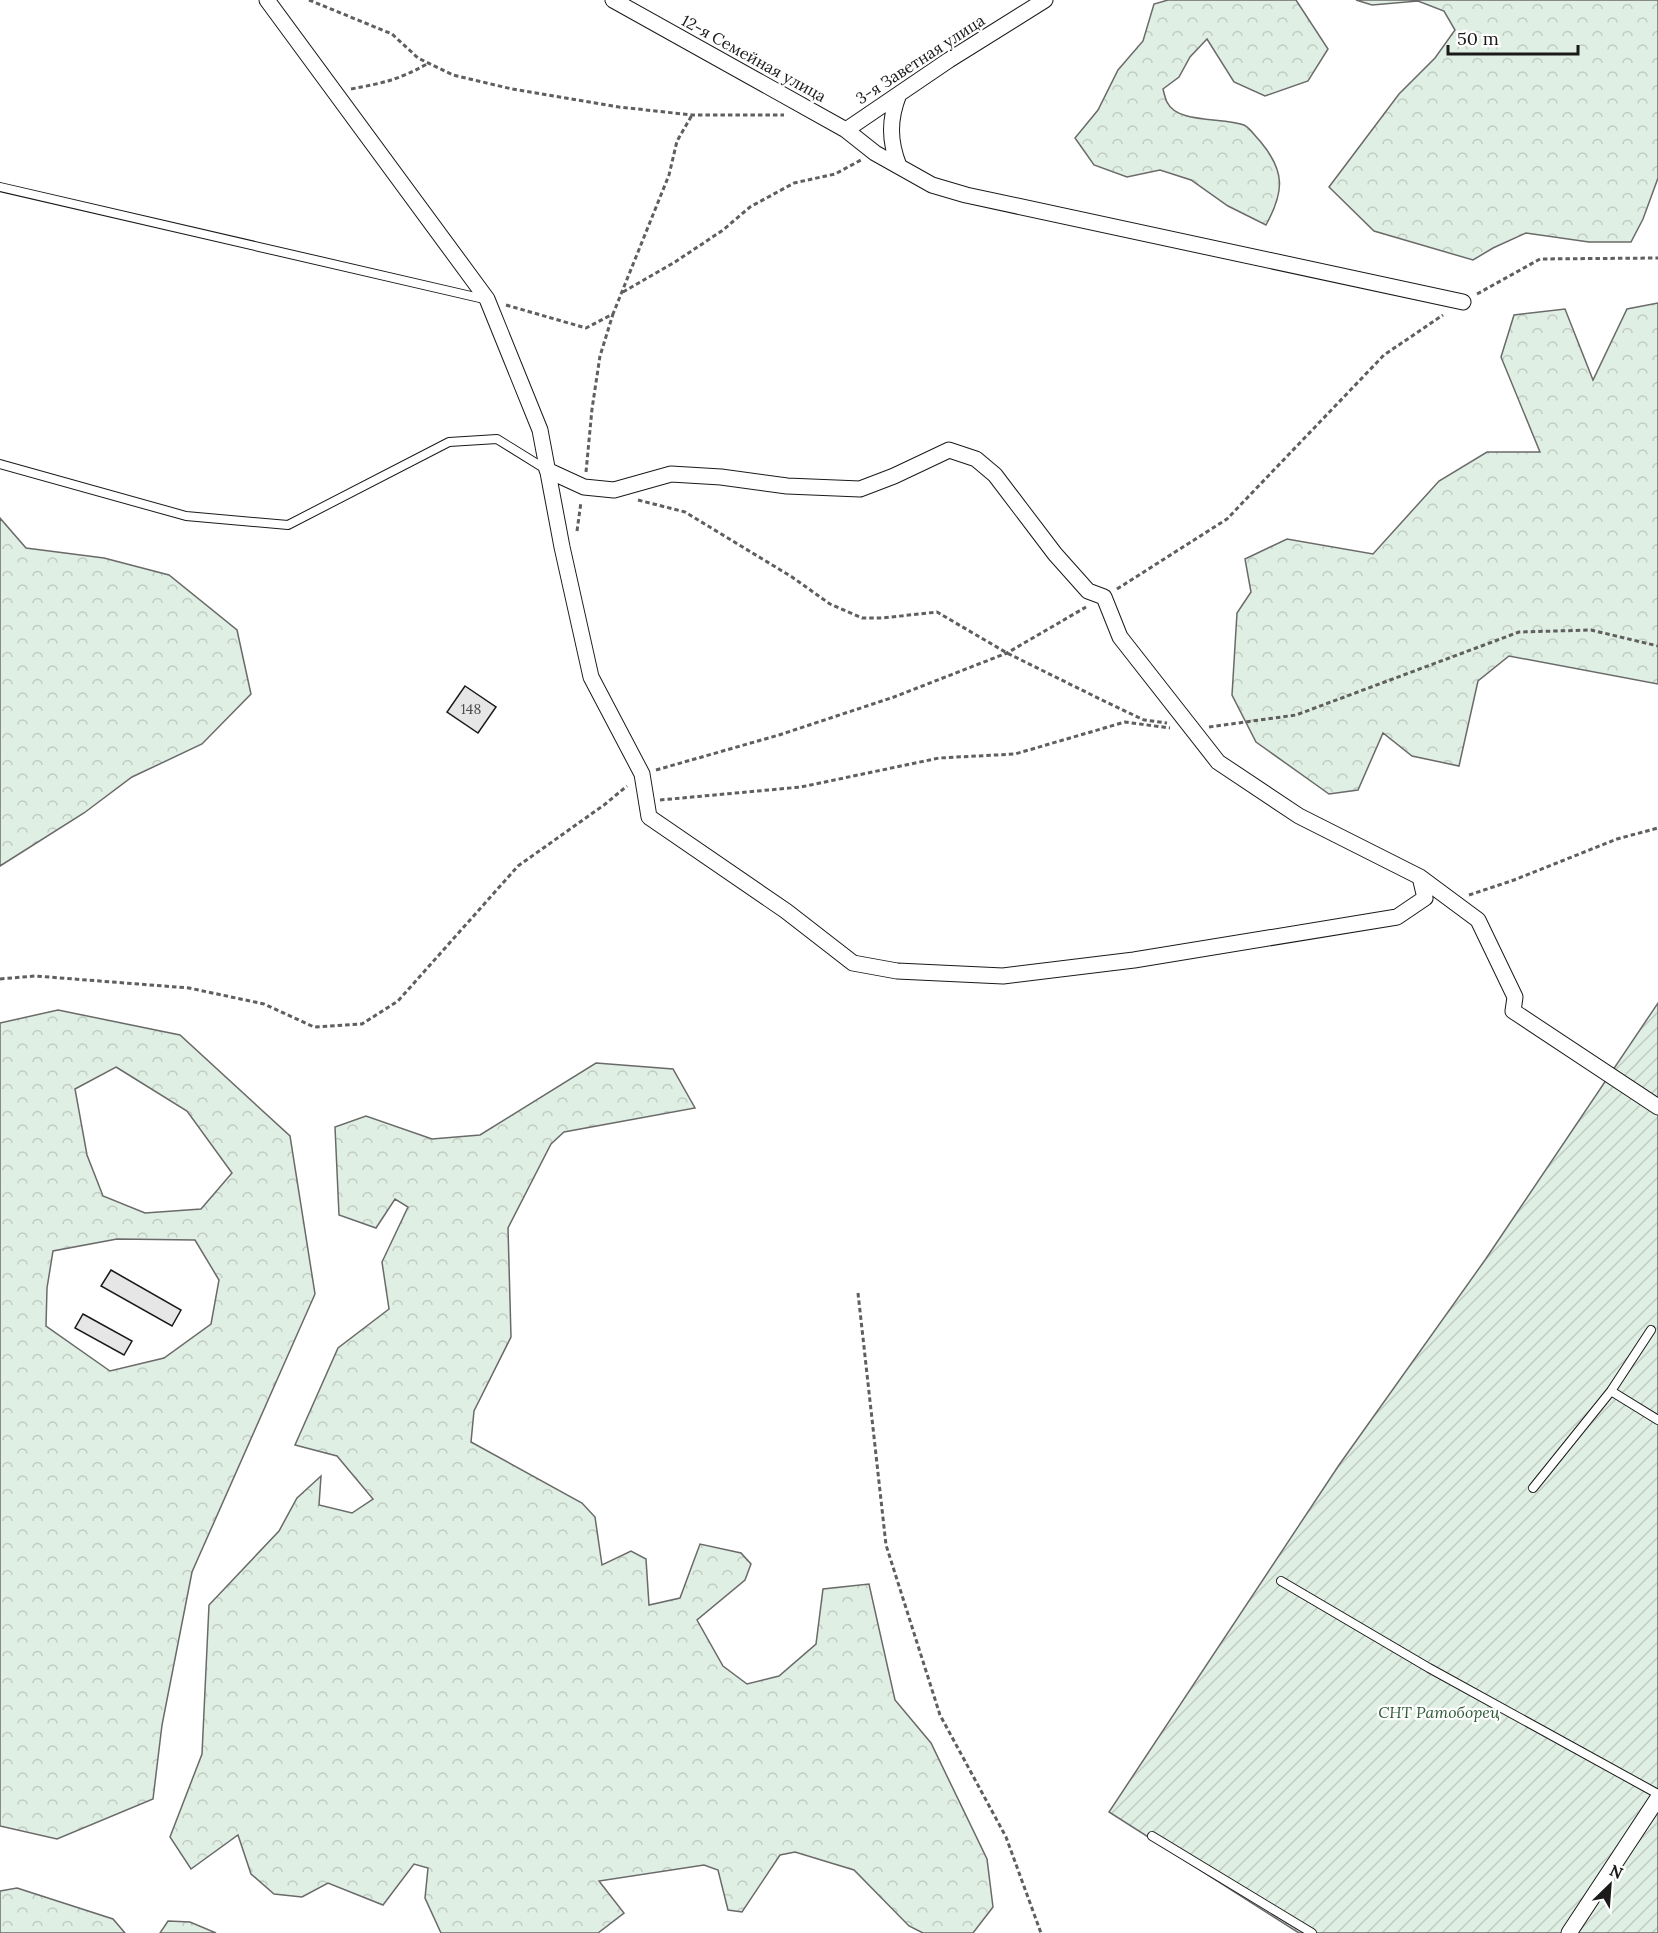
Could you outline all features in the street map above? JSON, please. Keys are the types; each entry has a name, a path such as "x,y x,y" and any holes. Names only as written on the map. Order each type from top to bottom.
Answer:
{"street":[{"path":"267,0 487,299 540,430 562,547 591,677 642,774 649,817 786,911 853,963 897,971 1003,976 1134,960 1397,917 1425,898 1420,877"},
{"name":"12-я Семейная улица","path":"613,0 846,130 875,153 932,185 966,195 1463,302"},
{"name":"3-я Заветная улица","path":"846,130 949,60 1045,0"},
{"path":"898,166 893,152 891,119 899,94"},
{"path":"547,470 584,487 614,490 671,474 721,477 787,486 860,489 949,450 976,459 995,475 1062,562 1088,591 1104,597 1120,637 1218,762 1299,816 1420,877 1478,920 1515,997 1513,1011 1658,1107"},
{"path":"1569,1933 1658,1796"}],"lane":[{"path":"0,187 487,299"},
{"path":"0,464 186,516 288,525 449,441 497,440 547,470"},
{"path":"1533,1488 1611,1391 1651,1330"},
{"path":"1611,1391 1658,1420"},
{"path":"1281,1581 1429,1668 1658,1796"},
{"path":"1152,1836 1312,1933"}],"path":[{"path":"309,0 392,34 418,58 453,75 620,107 692,115 785,115"},
{"path":"335,92 383,84 403,77 428,63"},
{"path":"577,533 600,356 621,293 669,175 677,141 692,115"},
{"path":"621,293 675,262 723,230 750,207 794,183 835,174 875,153"},
{"path":"0,979 35,976 189,988 264,1004 314,1027 362,1024 398,1001 518,866 604,805 642,774 779,735 894,697 1007,653 1104,597 1227,519 1384,355 1463,302 1540,259 1658,258"},
{"path":"487,299 586,328 613,314"},
{"path":"614,490 640,501 685,512 792,577 830,604 862,618 937,612 1007,653 1144,720 1191,727 1296,715 1519,632 1591,630 1658,646"},
{"path":"646,802 801,787 939,758 1016,754 1125,722 1186,730 1191,727"},
{"path":"1459,892 1469,895 1514,880 1617,839 1658,828"},
{"path":"858,1293 886,1545 940,1715 1006,1837 1041,1933"}],"green space":[{"path":"1168,0 1296,0 1328,49 1308,81 1265,96 1234,82 1207,39 1190,57 1179,77 1163,89 1167,102 1180,114 1244,125 1268,152 1278,172 1280,182 1276,202 1266,225 1228,206 1191,180 1160,170 1127,177 1094,165 1075,138 1098,110 1118,70 1143,41 1154,4"},
{"path":"1356,0 1658,0 1658,178 1643,219 1631,242 1589,242 1526,233 1473,260 1374,231 1329,187 1399,94 1435,58 1455,30 1444,11 1418,1 1372,5"},
{"path":"1658,303 1658,684 1509,656 1478,681 1459,766 1412,756 1383,733 1358,790 1329,794 1256,742 1232,695 1237,613 1251,592 1245,559 1287,539 1373,554 1439,481 1487,452 1540,452 1501,357 1514,315 1565,309 1593,380 1627,309"},
{"path":"0,518 26,548 104,558 169,575 237,630 251,694 202,744 132,777 84,813 0,866"},
{"name":"СНТ Ратоборец","path":"1658,1003 1658,1933 1299,1933 1109,1812 1339,1465 1485,1260"},
{"path":"58,1010 180,1035 290,1136 315,1294 192,1572 162,1725 153,1799 57,1839 0,1826 0,1023","holes":["116,1067 187,1111 232,1173 201,1209 145,1213 103,1196 87,1155 75,1089","117,1239 195,1240 219,1280 211,1324 164,1358 110,1371 46,1326 47,1288 53,1251"]},
{"path":"596,1063 673,1069 695,1108 564,1132 551,1144 508,1228 511,1337 474,1411 471,1442 582,1503 595,1517 602,1565 631,1551 646,1559 649,1605 680,1598 700,1544 741,1553 751,1564 745,1580 697,1620 723,1666 747,1684 779,1676 816,1644 823,1589 869,1584 895,1700 931,1743 987,1859 993,1907 973,1933 923,1933 909,1926 854,1870 795,1852 780,1855 742,1912 728,1910 718,1870 704,1865 599,1881 624,1913 598,1933 441,1933 425,1898 428,1868 414,1864 383,1905 328,1883 302,1897 274,1894 251,1874 238,1835 191,1869 170,1837 202,1754 209,1605 279,1531 297,1498 321,1476 319,1505 352,1513 373,1499 337,1456 295,1445 338,1348 389,1309 382,1262 408,1207 395,1199 376,1228 339,1215 335,1127 366,1116 432,1139 480,1135"},
{"path":"17,1888 113,1919 125,1933 0,1933 0,1891"},
{"path":"168,1921 190,1922 216,1933 160,1933"}],"building":[{"path":"465,686 496,707 478,733 447,712"},
{"path":"111,1270 181,1310 172,1326 101,1286"},
{"path":"83,1314 132,1341 124,1355 75,1328"}]}
